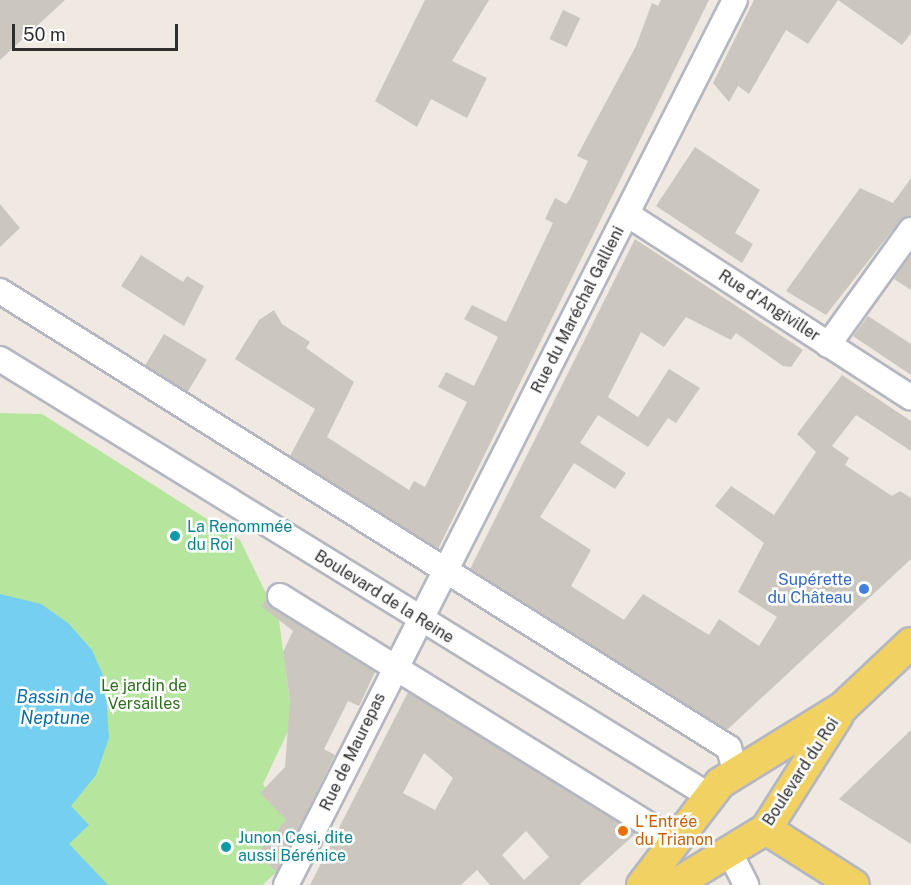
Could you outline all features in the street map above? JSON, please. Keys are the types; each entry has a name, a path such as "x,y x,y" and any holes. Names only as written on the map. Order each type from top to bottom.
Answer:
{"main road":[{"name":"Boulevard du Roi","path":"642,885 702,807 740,773 843,707 911,643"},
{"name":"Boulevard du Roi","path":"674,885 727,852 772,818 843,707"},
{"path":"740,773 766,787 772,818 854,885"},
{"name":"Boulevard de la Reine","path":"702,807 727,852"}],"street":[{"name":"Rue du Maréchal Gallieni","path":"419,619 735,0"},
{"name":"Rue d'Angiviller","path":"627,214 911,398"},
{"path":"828,345 911,230"},
{"path":"0,291 443,571 729,748 740,773"},
{"name":"Boulevard de la Reine","path":"0,359 419,619 702,807"},
{"path":"280,596 677,842"},
{"name":"Rue de Maurepas","path":"286,885 419,619"},
{"name":"Boulevard de la Reine","path":"727,852 746,885"}],"green space":[{"name":"Le jardin de Versailles","path":"0,413 42,414 240,540 279,620 291,709 290,727 263,784 286,820 256,854 277,872 262,885 0,885"}],"water":[{"name":"Bassin de Neptune","path":"0,594 41,604 68,623 92,650 105,680 109,738 96,775 71,806 89,825 69,844 108,885 0,885"}],"building":[{"path":"0,0 65,0 0,60"},
{"path":"425,0 489,0 452,61 487,78 467,118 431,99 417,127 375,101"},
{"path":"661,0 709,0 438,549 290,456 315,409 235,359 259,320 274,310 282,324 310,342 306,348 354,382 327,437 409,490 414,481 425,487 467,402 438,387 446,372 474,386 498,337 464,319 472,305 506,322 553,223 545,219 555,198 566,204 570,199 588,161 577,156 636,46 652,3 658,6"},
{"path":"754,0 838,0 808,44 786,30 749,94 738,86 729,102 713,83"},
{"path":"838,0 911,0 911,33 902,45"},
{"path":"563,10 580,18 567,47 549,39"},
{"path":"695,147 760,190 735,233 753,244 742,263 656,206"},
{"path":"911,178 911,216 899,222 826,315 786,291 860,188 893,203"},
{"path":"0,204 20,228 0,247"},
{"path":"635,239 803,350 791,367 783,366 736,333 731,340 686,317 664,347 641,332 608,397 638,417 669,369 700,388 676,423 668,418 648,447 598,415 580,443 626,473 615,489 574,463 540,517 591,550 571,586 624,620 643,594 709,635 719,619 759,646 777,617 738,592 764,543 715,506 731,486 774,515 816,452 797,434 842,375 911,421 911,451 856,415 832,446 849,458 845,465 892,496 900,491 911,498 911,559 727,730 470,569"},
{"path":"911,254 911,290 894,279"},
{"path":"141,255 183,282 187,276 204,286 184,326 121,286"},
{"path":"868,316 911,344 911,375 853,336"},
{"path":"164,334 207,360 188,391 145,366"},
{"path":"267,599 375,672 359,706 348,701 324,749 335,755 277,872 256,854 286,820 260,793 285,767 290,701 283,652 293,631 261,606"},
{"path":"408,692 635,833 579,885 490,885 477,870 461,885 310,885","holes":["424,753 453,778 435,810 403,793","526,831 549,857 524,880 502,855"]},
{"path":"911,730 911,844 839,799"}],"place":[{"name":"La Renommée du Roi","path":"175,536"},
{"name":"Supérette du Château","path":"864,589"},
{"name":"L'Entrée du Trianon","path":"623,831"},
{"name":"Junon Cesi, dite aussi Bérénice","path":"226,847"}]}
